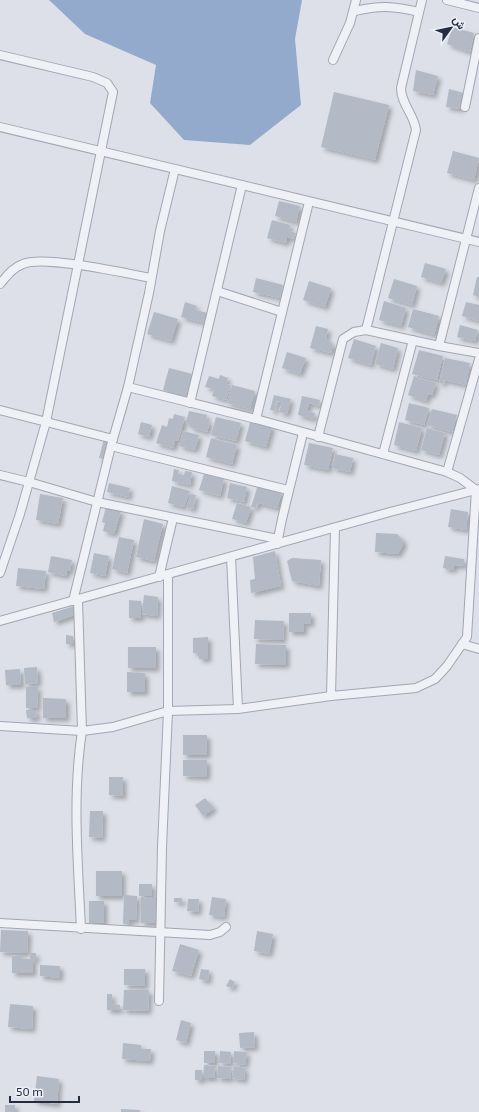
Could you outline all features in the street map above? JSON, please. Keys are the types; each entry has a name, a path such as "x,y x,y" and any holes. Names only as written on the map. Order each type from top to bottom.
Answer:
{"street":[{"path":"333,60 354,11 356,0"},
{"path":"366,330 416,130 412,116 401,97 401,88 422,0"},
{"path":"447,0 479,8"},
{"path":"354,11 380,6 395,7 419,12"},
{"path":"465,107 479,38"},
{"path":"0,55 47,68 86,75 107,83 113,92 46,422 29,482 0,573"},
{"path":"0,127 479,242"},
{"path":"80,929 77,840 79,752 82,731 76,600 97,502 128,386 175,169"},
{"path":"190,403 242,186"},
{"path":"439,346 479,188"},
{"path":"256,419 309,202"},
{"path":"0,284 11,271 23,264 34,261 78,265 151,278"},
{"path":"217,291 282,312"},
{"path":"318,437 343,339 354,332 366,330 479,353"},
{"path":"383,454 413,340"},
{"path":"447,472 479,358"},
{"path":"128,386 256,419 447,472 478,489"},
{"path":"0,410 288,490"},
{"path":"278,542 288,490 303,433"},
{"path":"0,475 97,502 278,542"},
{"path":"0,621 232,557 278,542 478,489"},
{"path":"0,726 82,731 113,727 168,711 238,709 331,696 416,688 435,678 447,666 467,637 478,489"},
{"path":"159,577 173,518"},
{"path":"331,696 335,528"},
{"path":"232,557 238,709"},
{"path":"159,1001 162,931 162,847 168,711 168,575"},
{"path":"462,644 479,649"},
{"path":"0,923 80,929 162,931 210,935 220,932 226,927"}],"water":[{"path":"49,0 302,0 295,39 301,105 250,145 184,140 150,103 156,65 85,34"}],"building":[{"path":"452,27 474,33 470,52 447,44"},
{"path":"416,70 438,76 433,95 413,91"},
{"path":"449,89 464,93 461,109 446,107"},
{"path":"334,92 389,105 375,160 321,147"},
{"path":"453,151 479,158 474,180 447,173"},
{"path":"279,201 300,206 296,222 275,216"},
{"path":"272,220 290,225 289,231 296,233 294,239 287,237 286,243 267,238"},
{"path":"425,263 446,269 441,283 421,277"},
{"path":"477,277 479,277 479,297 473,295"},
{"path":"256,278 283,285 280,298 253,292"},
{"path":"394,279 417,286 412,305 388,298"},
{"path":"309,281 331,288 325,307 303,300"},
{"path":"384,301 406,308 401,326 379,320"},
{"path":"185,302 197,306 195,310 208,313 205,323 181,317"},
{"path":"466,302 479,305 479,321 462,316"},
{"path":"413,309 439,316 434,335 408,327"},
{"path":"154,312 178,319 171,341 147,334"},
{"path":"460,325 478,330 475,341 457,337"},
{"path":"316,326 328,329 326,338 333,345 331,353 310,348"},
{"path":"354,339 376,346 371,365 348,358"},
{"path":"381,343 398,348 393,369 375,364"},
{"path":"419,350 443,356 437,380 412,374"},
{"path":"287,352 306,358 300,374 282,368"},
{"path":"445,358 470,363 466,385 444,380 443,384 439,383"},
{"path":"169,368 192,374 186,397 163,390"},
{"path":"220,375 228,378 226,384 231,385 226,400 212,396 214,389 205,387 209,376 219,379"},
{"path":"414,376 436,383 432,395 428,394 426,401 408,395"},
{"path":"232,385 255,391 250,409 227,403"},
{"path":"274,395 291,399 287,414 279,412 282,402 277,401 275,411 270,410"},
{"path":"302,396 320,400 319,406 309,403 307,411 315,413 314,419 298,415"},
{"path":"409,403 429,408 424,425 405,420"},
{"path":"432,409 457,415 452,432 427,425"},
{"path":"189,411 207,415 206,421 210,422 207,432 192,428 186,422"},
{"path":"174,414 185,417 178,441 175,441 173,448 156,443 162,425 167,427 169,418 173,419"},
{"path":"216,417 241,423 236,441 211,435"},
{"path":"251,419 272,426 266,447 245,441"},
{"path":"141,422 152,425 149,437 138,434"},
{"path":"399,422 422,428 416,451 394,445"},
{"path":"427,428 445,433 439,455 421,450"},
{"path":"183,431 199,435 195,450 179,446"},
{"path":"211,438 237,445 232,464 206,457"},
{"path":"104,439 108,440 104,459 99,458"},
{"path":"309,443 333,448 328,470 304,465"},
{"path":"335,454 353,458 350,472 332,468"},
{"path":"174,469 179,470 178,474 184,475 185,471 192,472 190,485 172,481"},
{"path":"204,474 224,479 220,496 199,490"},
{"path":"109,483 130,488 128,497 107,492"},
{"path":"230,483 247,487 244,502 227,498"},
{"path":"258,485 282,492 277,508 258,503 256,508 251,507"},
{"path":"172,486 190,491 184,507 168,503"},
{"path":"40,494 63,498 58,524 36,520"},
{"path":"191,494 196,495 193,509 186,508"},
{"path":"237,503 251,507 246,523 232,519"},
{"path":"106,507 121,511 114,534 103,531 105,523 102,522"},
{"path":"451,509 468,512 466,530 448,527"},
{"path":"144,519 163,524 154,561 136,557"},
{"path":"376,533 397,534 403,540 403,545 398,554 375,552"},
{"path":"119,537 134,540 127,573 112,569"},
{"path":"275,551 281,586 251,593 250,580 255,579 253,557"},
{"path":"94,553 109,556 105,576 90,573"},
{"path":"51,556 72,560 70,571 67,570 66,576 48,572"},
{"path":"445,556 464,559 465,566 454,565 453,570 443,568"},
{"path":"292,558 321,560 319,586 292,581 287,561"},
{"path":"18,568 46,571 44,589 16,586"},
{"path":"144,595 158,597 157,616 142,614"},
{"path":"129,600 141,601 141,618 129,618"},
{"path":"74,606 77,614 54,622 52,613"},
{"path":"289,613 311,613 311,624 304,623 304,632 289,632"},
{"path":"255,620 284,621 283,640 254,639"},
{"path":"66,635 73,636 73,644 66,644"},
{"path":"208,637 208,659 199,659 199,653 193,653 193,638"},
{"path":"256,644 286,645 286,665 255,664"},
{"path":"128,647 156,647 156,668 128,668"},
{"path":"37,667 38,683 25,684 24,668"},
{"path":"20,669 21,685 6,685 5,670"},
{"path":"127,672 145,673 145,692 127,692"},
{"path":"26,687 38,687 37,708 26,708"},
{"path":"43,698 66,699 66,718 43,718"},
{"path":"26,710 36,710 37,718 27,718"},
{"path":"183,735 207,735 207,755 183,755"},
{"path":"183,760 207,760 207,777 183,776"},
{"path":"109,777 123,777 123,796 109,795"},
{"path":"205,798 214,808 203,816 195,805"},
{"path":"90,811 103,811 102,838 89,837"},
{"path":"96,871 122,871 122,896 96,896"},
{"path":"139,884 152,884 152,896 139,896"},
{"path":"124,895 137,896 136,920 129,920 129,924 123,924"},
{"path":"141,897 156,897 156,923 141,923"},
{"path":"212,897 226,899 224,917 209,915"},
{"path":"174,898 182,898 182,903 174,902"},
{"path":"188,899 199,899 198,912 187,911"},
{"path":"89,901 104,901 104,923 89,923"},
{"path":"1,930 28,931 27,953 0,952"},
{"path":"257,931 273,934 269,954 254,951"},
{"path":"180,944 199,950 191,976 172,971"},
{"path":"30,953 36,953 36,959 33,959 33,973 12,973 12,956 21,955 21,959 30,959"},
{"path":"40,965 60,966 60,978 40,976"},
{"path":"124,969 145,969 145,986 124,985"},
{"path":"201,969 209,970 208,981 199,979"},
{"path":"230,979 235,982 232,988 226,986"},
{"path":"124,990 149,990 148,1011 123,1010"},
{"path":"107,994 112,994 112,1004 120,1005 120,1010 107,1010"},
{"path":"10,1004 33,1006 32,1029 8,1027"},
{"path":"181,1020 191,1023 186,1043 176,1040"},
{"path":"254,1032 255,1047 240,1048 239,1033"},
{"path":"123,1043 141,1045 141,1049 151,1049 150,1061 122,1059"},
{"path":"204,1051 215,1051 215,1063 204,1063"},
{"path":"220,1051 231,1052 230,1064 219,1063"},
{"path":"234,1051 247,1052 245,1065 233,1063"},
{"path":"204,1065 215,1066 214,1078 203,1078"},
{"path":"218,1066 231,1067 230,1079 217,1078"},
{"path":"234,1066 245,1068 244,1080 232,1078"},
{"path":"195,1070 202,1070 202,1080 195,1080"},
{"path":"37,1076 59,1079 57,1104 34,1101"},
{"path":"5,1105 15,1105 15,1112 5,1112"},
{"path":"121,1109 140,1110 140,1112 121,1112"}]}
